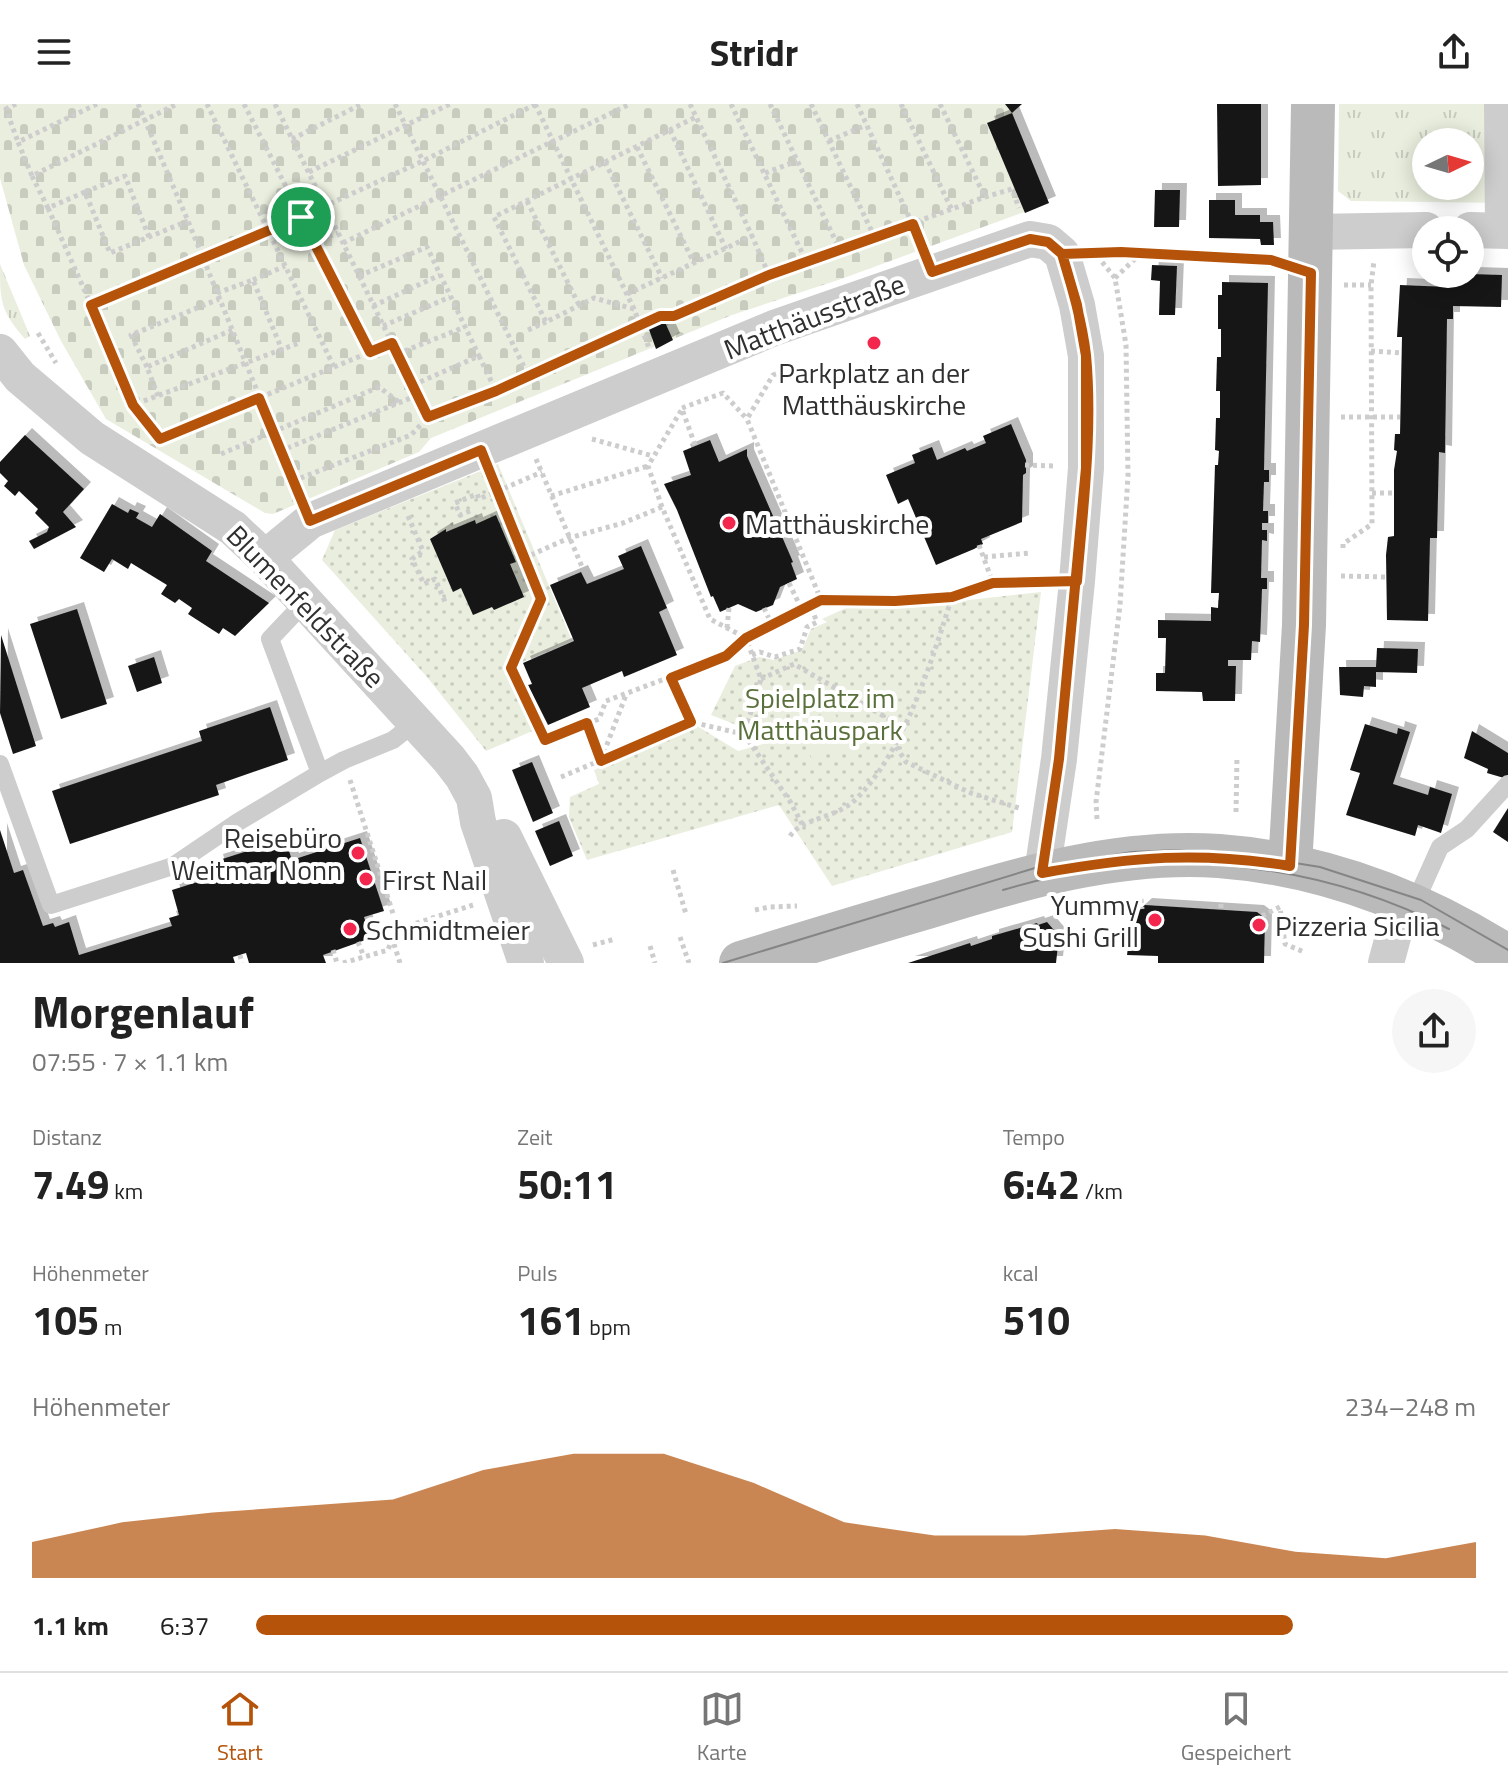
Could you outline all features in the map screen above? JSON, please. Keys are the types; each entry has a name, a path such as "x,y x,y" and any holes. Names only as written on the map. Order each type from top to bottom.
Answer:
{"main road":[{"path":"1290,866 1304,625 1313,104"},
{"path":"741,963 1042,873 1153,857 1216,856 1337,876 1409,902 1508,957"}],"street":[{"path":"1494,230 1502,104"},
{"path":"1312,252 1358,230 1412,230"},
{"path":"1042,873 1059,759 1086,468 1086,356 1062,249"},
{"name":"Matthäusstraße","path":"265,558 310,521 774,328 932,272 1062,249"},
{"name":"Blumenfeldstraße","path":"2,357 36,392 92,438 233,528 265,558 417,721 462,776 474,798 478,822 526,963"},
{"name":"Blumenfeldstraße","path":"474,798 490,809 566,963"},
{"path":"1386,963 1409,902"}],"lane":[{"path":"305,602 270,639 320,773"},
{"path":"0,764 51,905 173,866 238,822 320,773 393,740 417,721"},
{"path":"1409,902 1440,847 1467,829 1508,784"}],"path":[{"path":"16,104 6,109 32,176 133,405 160,439 392,343"},
{"path":"18,142 97,104"},
{"path":"138,104 310,521"},
{"path":"32,176 177,104"},
{"path":"207,104 334,367"},
{"path":"244,104 370,352"},
{"path":"275,104 428,417"},
{"path":"292,139 362,104"},
{"path":"395,104 529,377"},
{"path":"309,172 450,104"},
{"path":"325,206 536,104 640,325"},
{"path":"343,243 630,104"},
{"path":"690,104 769,275"},
{"path":"731,104 806,261"},
{"path":"770,104 840,250"},
{"path":"811,104 875,238"},
{"path":"857,104 932,272"},
{"path":"901,104 952,210"},
{"path":"940,104 985,197"},
{"path":"546,322 494,217 696,117"},
{"path":"829,141 866,125"},
{"path":"670,130 726,249"},
{"path":"637,147 694,263"},
{"path":"765,173 797,161"},
{"path":"605,162 662,278"},
{"path":"48,208 125,176 149,237"},
{"path":"293,481 411,435 428,417 529,377 660,316 674,316 806,261 1012,189 1062,249 1115,278"},
{"path":"85,192 110,253 188,221"},
{"path":"527,201 579,305"},
{"path":"91,305 301,217"},
{"path":"1343,555 1343,544 1372,524 1371,285 1374,260 1358,259 1358,230"},
{"path":"314,243 338,233"},
{"path":"627,294 752,236"},
{"path":"359,276 427,247 496,391"},
{"path":"1062,249 1271,260 1312,252"},
{"path":"1115,278 1142,252"},
{"path":"158,396 131,335 285,266"},
{"path":"373,306 440,275"},
{"path":"1097,819 1096,802 1120,605 1128,476 1126,345 1115,278"},
{"path":"253,280 282,350"},
{"path":"383,326 450,297"},
{"path":"528,330 594,298 634,309"},
{"path":"397,354 465,327"},
{"path":"147,367 232,330"},
{"path":"133,405 299,343"},
{"path":"1371,351 1401,353"},
{"path":"413,385 479,356"},
{"path":"747,419 773,375 791,368"},
{"path":"667,373 695,445"},
{"path":"221,454 379,387 400,403"},
{"path":"744,734 761,679 746,638 710,619 662,507 648,466 682,409 723,393 747,419 821,600"},
{"path":"280,451 418,395"},
{"path":"1308,417 1400,417"},
{"path":"583,569 542,472 533,428 653,456"},
{"path":"481,450 541,599 511,668 545,740 599,719 606,701 726,656 746,638 821,600 895,601 952,597 993,583 1077,581"},
{"path":"551,496 648,466"},
{"path":"470,511 460,515 455,503 477,494 479,499 542,472"},
{"path":"394,486 423,551 412,559 424,584 435,579 446,604"},
{"path":"1372,493 1394,493"},
{"path":"524,558 569,538 623,523 662,507"},
{"path":"979,545 993,583"},
{"path":"984,557 1030,553"},
{"path":"1341,589 1342,566"},
{"path":"1341,576 1386,577"},
{"path":"789,583 802,610"},
{"path":"790,836 802,824 822,819 857,799 895,745 934,655 952,597"},
{"path":"752,655 760,652 775,657 800,649 807,627 817,622 810,605"},
{"path":"727,628 729,608"},
{"path":"764,608 772,625"},
{"path":"761,679 794,664 892,721 895,745 906,762 971,793 1015,807"},
{"path":"671,678 691,722"},
{"path":"601,761 627,694"},
{"path":"561,777 691,722 744,734 802,824"},
{"path":"587,723 601,761"},
{"path":"1236,812 1237,756"},
{"path":"344,760 398,929"},
{"path":"673,870 686,914"},
{"path":"376,887 383,885"},
{"path":"1141,899 1142,909"},
{"path":"343,963 388,950 398,929 480,903"},
{"path":"1262,916 1280,907 1285,944 1304,952"},
{"path":"680,937 689,963"},
{"path":"392,938 400,963"},
{"path":"358,942 364,957"},
{"path":"650,946 655,963"},
{"path":"333,950 337,963"},
{"path":"240,955 242,963"}],"green space":[{"path":"0,104 1005,104 1012,113 1049,203 732,315 431,438 419,452 273,514 265,513 106,419 61,341 24,265 0,178"},
{"path":"1339,104 1508,104 1508,203 1351,201 1338,191"},
{"path":"0,264 30,336 25,339 3,304"},
{"path":"498,464 572,641 518,664 544,726 486,751 427,677 322,560 335,530"},
{"name":"Spielplatz im Matthäuspark","path":"1041,592 1012,832 832,886 779,805 587,860 569,817 570,797 599,784 594,770 644,746 697,726 738,751 763,744 757,733 711,715 735,666 759,657 774,660 802,650 811,629 827,622 822,619 848,607 960,601"},
{"path":"834,710 847,746 812,759 799,723"}],"building":[{"path":"1005,104 1022,104 1012,113"},
{"path":"1217,104 1261,104 1261,185 1218,186"},
{"path":"1012,113 1049,203 1025,213 987,123"},
{"path":"1155,190 1180,190 1179,227 1154,227"},
{"path":"1209,200 1235,200 1235,215 1260,215 1260,222 1273,222 1274,245 1261,245 1260,239 1209,238"},
{"path":"1152,265 1177,266 1175,315 1159,315 1160,281 1151,280"},
{"path":"1484,274 1502,275 1501,307 1453,306 1453,319 1447,319 1445,453 1439,452 1437,538 1430,538 1428,621 1387,620 1386,555 1388,537 1394,536 1397,451 1394,450 1395,434 1400,434 1402,337 1397,337 1400,285 1412,286 1412,288 1484,288"},
{"path":"1222,282 1268,283 1264,470 1269,470 1269,482 1264,482 1263,511 1268,511 1268,523 1262,523 1262,530 1267,530 1267,541 1262,540 1261,578 1267,578 1267,589 1262,589 1260,642 1252,641 1251,660 1228,660 1228,666 1236,666 1235,701 1203,701 1202,692 1156,691 1156,673 1165,673 1166,638 1158,638 1158,620 1211,621 1211,607 1218,608 1219,593 1211,593 1215,465 1218,465 1219,451 1215,450 1216,418 1220,418 1220,391 1216,391 1217,357 1221,357 1218,295 1222,295"},
{"path":"664,320 673,340 656,349 647,324 650,326"},
{"path":"1011,424 1026,460 1022,522 981,539 983,544 936,565 908,499 898,504 886,475 915,463 912,455 932,447 937,460 965,448 967,451 986,443 983,436"},
{"path":"25,435 84,489 63,512 76,527 34,549 29,541 47,532 49,527 35,513 38,509 19,491 15,496 4,486 8,481 0,473 0,462"},
{"name":"Matthäuskirche","path":"710,440 719,462 747,449 747,456 793,562 797,579 780,587 773,605 756,612 738,604 720,612 664,484 691,475 683,451"},
{"path":"112,504 128,513 130,509 139,513 136,518 152,527 160,514 212,551 206,561 269,603 235,636 223,628 219,634 188,614 192,608 179,599 175,603 161,594 167,585 131,563 128,569 112,559 104,572 80,558"},
{"path":"496,515 516,562 510,564 524,597 473,615 461,588 453,592 430,539 446,529 446,532 475,520 476,524"},
{"path":"641,546 667,608 659,612 677,655 624,677 622,671 582,688 590,707 548,725 528,685 532,684 523,663 574,641 550,585 581,572 587,584 624,569 618,556"},
{"path":"77,609 107,704 61,719 30,624"},
{"path":"1,635 36,746 13,754 0,713"},
{"path":"1377,648 1418,649 1417,673 1376,672 1376,687 1364,686 1363,697 1340,695 1339,667 1376,667"},
{"path":"154,657 162,683 137,692 128,666"},
{"path":"270,707 288,760 216,785 219,795 70,844 52,791 202,741 199,731"},
{"path":"1365,724 1397,734 1398,728 1410,732 1393,784 1428,795 1430,787 1452,794 1441,833 1418,825 1415,836 1346,815 1360,773 1350,770"},
{"path":"1472,731 1508,753 1508,775 1504,778 1487,773 1488,769 1464,758"},
{"path":"532,762 553,813 533,822 512,770"},
{"path":"1508,808 1508,842 1493,832"},
{"path":"559,821 573,856 550,866 535,831"},
{"path":"0,830 14,873 23,870 43,926 53,923 55,927 69,922 79,955 172,926 169,918 179,915 172,890 220,875 216,861 285,839 292,860 360,838 384,911 364,917 371,938 323,955 326,963 249,963 246,953 233,957 235,963 0,963"},
{"path":"1145,905 1257,912 1265,918 1264,963 1158,963 1158,956 1127,955 1132,917"},
{"path":"1047,922 1059,936 1056,963 908,963 970,943 971,946 992,939 992,936"}],"tram line":[{"path":"723,963 1035,868 1132,852 1179,850 1227,852 1320,867 1421,900 1508,950"},
{"path":"1003,890 1059,876 1116,867 1173,864 1230,866 1286,874 1342,887 1396,905 1449,929"}],"place":[{"name":"Parkplatz an der Matthäuskirche","path":"874,343"},
{"name":"Matthäuskirche","path":"729,523"},
{"name":"Reisebüro Weitmar Nonn","path":"358,853"},
{"name":"First Nail","path":"366,879"},
{"name":"Yummy Sushi Grill","path":"1155,920"},
{"name":"Pizzeria Sicilia","path":"1259,925"},
{"name":"Schmidtmeier","path":"350,929"}],"route":[{"path":"301,217 91,305 133,405 160,439 259,398 310,521 481,450 541,599 511,668 545,740 587,723 601,761 691,722 671,678 726,656 746,638 821,600 895,601 952,597 993,583 1077,581 1086,468 1086,356 1077,305 1062,254 1121,252 1271,260 1311,273 1304,625 1290,866 1216,856 1153,857 1042,873 1059,759 1077,581 1086,468 1087,422 1086,356 1077,305 1062,254 1054,245 1030,239 932,272 913,224 769,275 674,316 660,316 496,391 428,417 392,343 370,352 301,217"}]}
